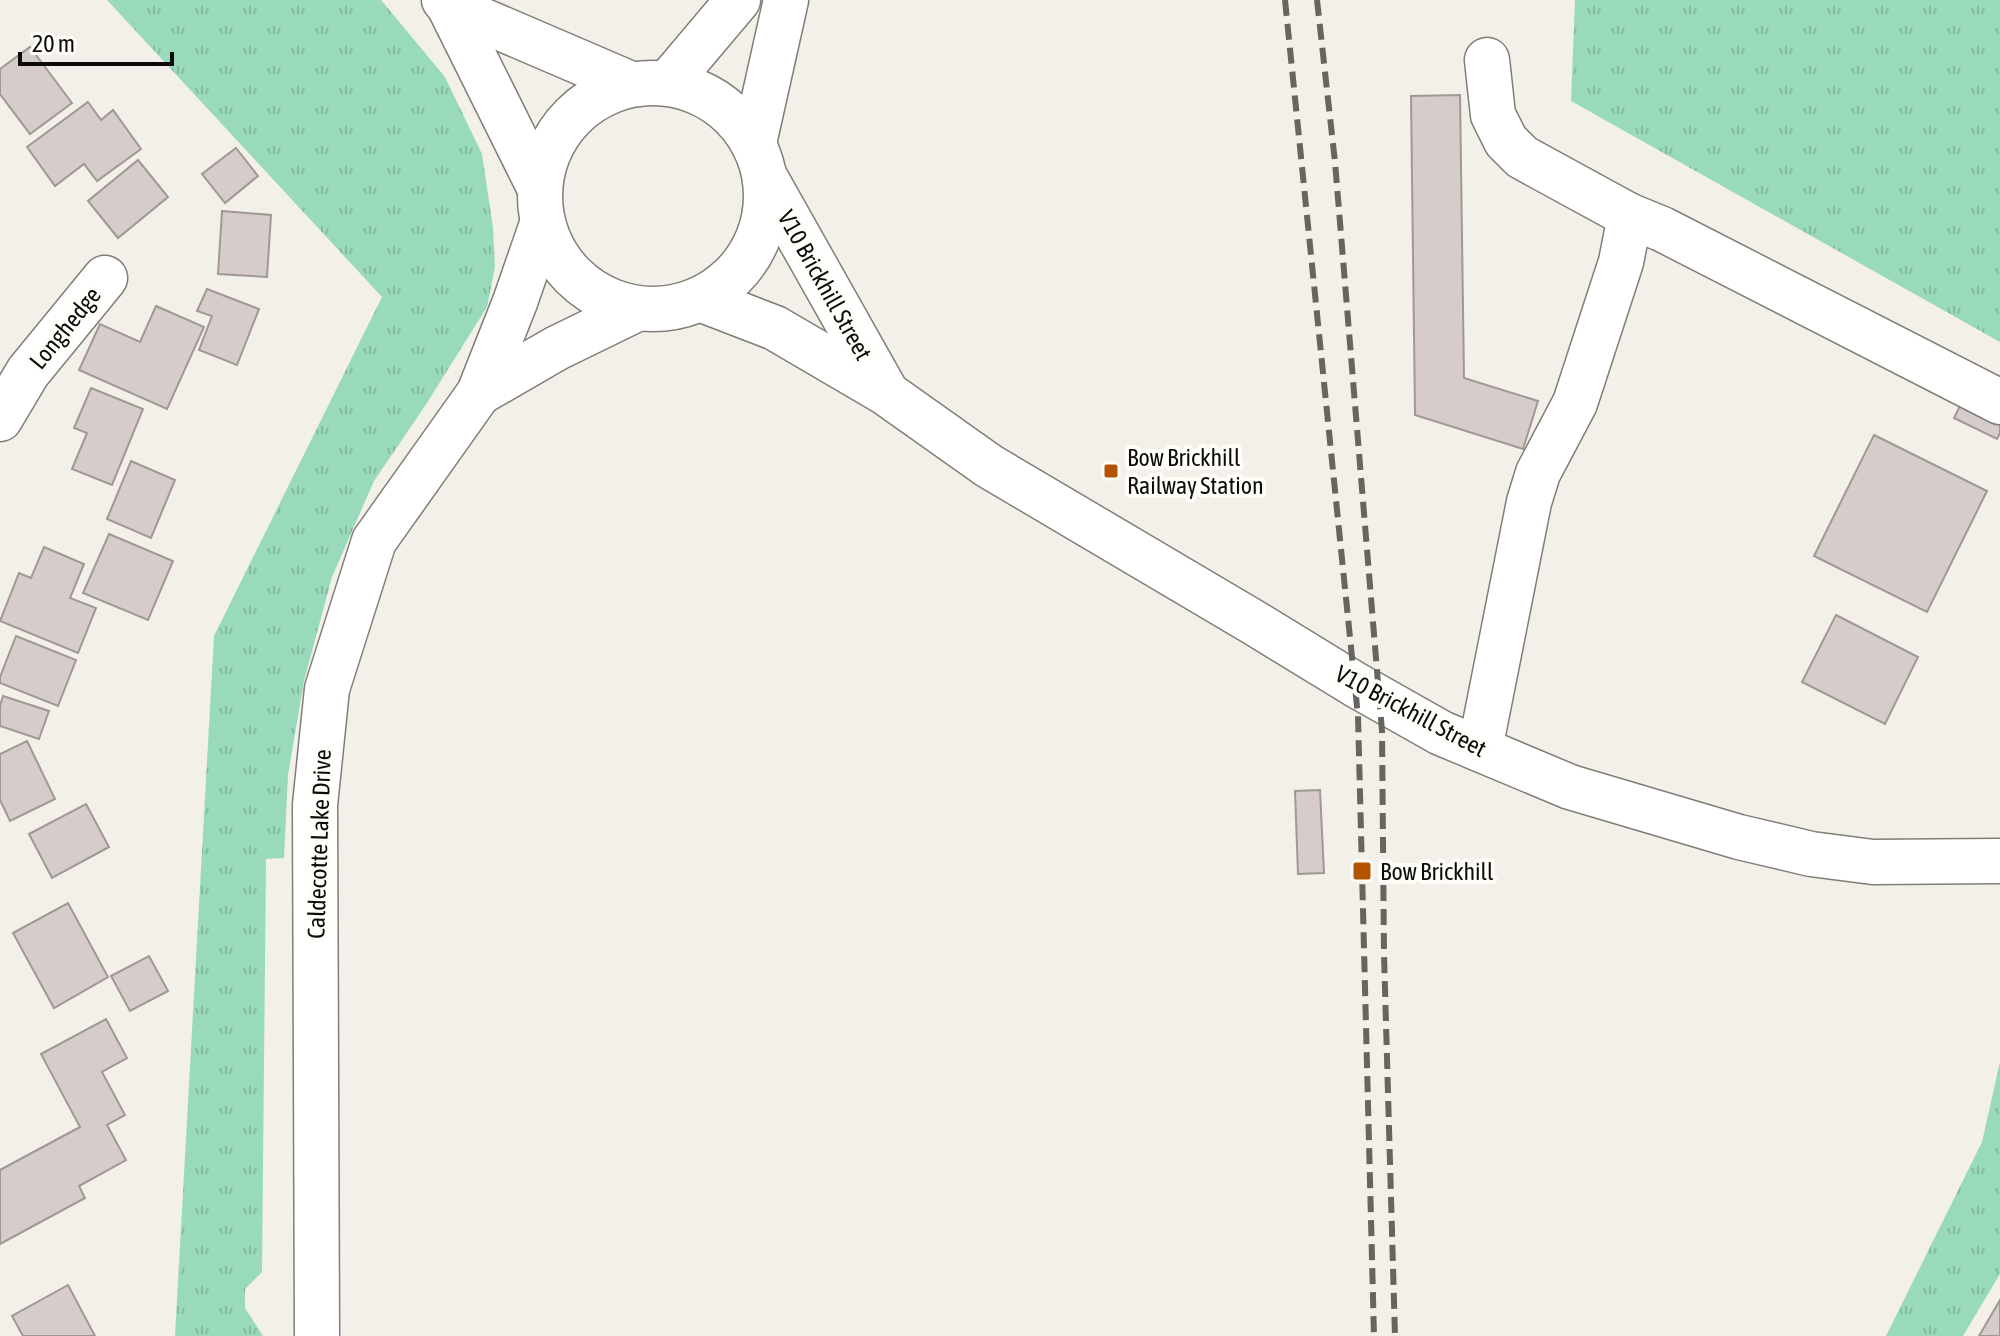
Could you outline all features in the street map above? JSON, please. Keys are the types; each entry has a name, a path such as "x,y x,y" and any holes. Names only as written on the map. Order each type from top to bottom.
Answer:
{"street":[{"path":"541,206 548,153 568,121 596,97 650,84 738,0"},
{"path":"446,3 541,206 555,255 576,281 605,299 637,309 669,309 700,299 731,279 753,250 765,215 759,160 786,0"},
{"path":"446,3 650,84 702,93 732,114 759,160"},
{"path":"1487,60 1493,115 1506,141 1522,157 1630,216 1662,229 2000,402"},
{"name":"V10 Brickhill Street","path":"759,160 886,393"},
{"name":"Caldecotte Lake Drive","path":"317,1336 315,805 327,689 374,541 479,393 515,302 541,206"},
{"path":"1480,749 1529,502 1538,473 1575,403 1621,262 1630,216"},
{"name":"Longhedge","path":"0,419 28,372 105,278"},
{"name":"V10 Brickhill Street","path":"700,299 775,328 886,393 989,466 1441,733 1570,787 1739,837 1811,854 1873,862 1999,860"},
{"name":"Caldecotte Lake Drive","path":"479,393 557,348 637,309"}],"green space":[{"path":"107,0 381,0 445,77 482,154 493,228 495,267 487,307 374,481 332,577 304,681 288,775 284,858 266,859 262,1272 245,1289 245,1308 263,1336 175,1336 214,636 382,297"},
{"path":"1575,0 2000,0 2000,342 1571,101"},
{"path":"2000,1062 2000,1274 1963,1336 1886,1336 1982,1142"}],"building":[{"path":"30,47 72,103 30,134 0,94 0,69"},
{"path":"1460,95 1464,378 1538,401 1523,449 1415,415 1411,96"},
{"path":"88,102 101,120 113,110 141,149 97,181 84,164 55,186 27,147"},
{"path":"236,148 258,176 225,203 202,174"},
{"path":"138,160 168,197 118,238 88,201"},
{"path":"222,211 271,215 267,277 218,274"},
{"path":"207,289 259,309 237,365 199,350 212,316 197,311"},
{"path":"156,306 204,327 167,409 79,370 100,324 140,342"},
{"path":"1975,375 2000,387 2000,433 1997,439 1954,418"},
{"path":"91,388 143,409 112,485 72,469 87,433 74,428"},
{"path":"1874,435 1987,491 1927,612 1814,556"},
{"path":"131,461 175,480 151,538 107,519"},
{"path":"109,534 173,561 148,620 83,593"},
{"path":"44,547 84,564 70,598 96,608 78,653 0,621 19,573 31,578"},
{"path":"1836,615 1918,657 1885,724 1802,682"},
{"path":"16,636 76,660 58,706 0,683"},
{"path":"3,696 49,711 39,739 0,726"},
{"path":"27,741 55,799 10,821 0,800 0,754"},
{"path":"1320,790 1324,873 1298,874 1295,791"},
{"path":"86,804 109,847 52,878 29,834"},
{"path":"68,903 108,977 54,1008 13,933"},
{"path":"149,956 168,991 130,1011 111,976"},
{"path":"106,1019 127,1058 102,1072 125,1115 107,1125 126,1160 79,1186 85,1198 0,1244 0,1170 80,1127 41,1054"},
{"path":"68,1285 95,1336 23,1336 12,1316"},
{"path":"2000,1300 2000,1336 1979,1336"}],"railway":[{"path":"1285,0 1358,716 1374,1336"},
{"path":"1317,0 1335,162 1382,731 1384,954 1395,1336"}],"place":[{"name":"Bow Brickhill Railway Station","path":"1111,471"},
{"name":"Bow Brickhill","path":"1362,871"}]}
